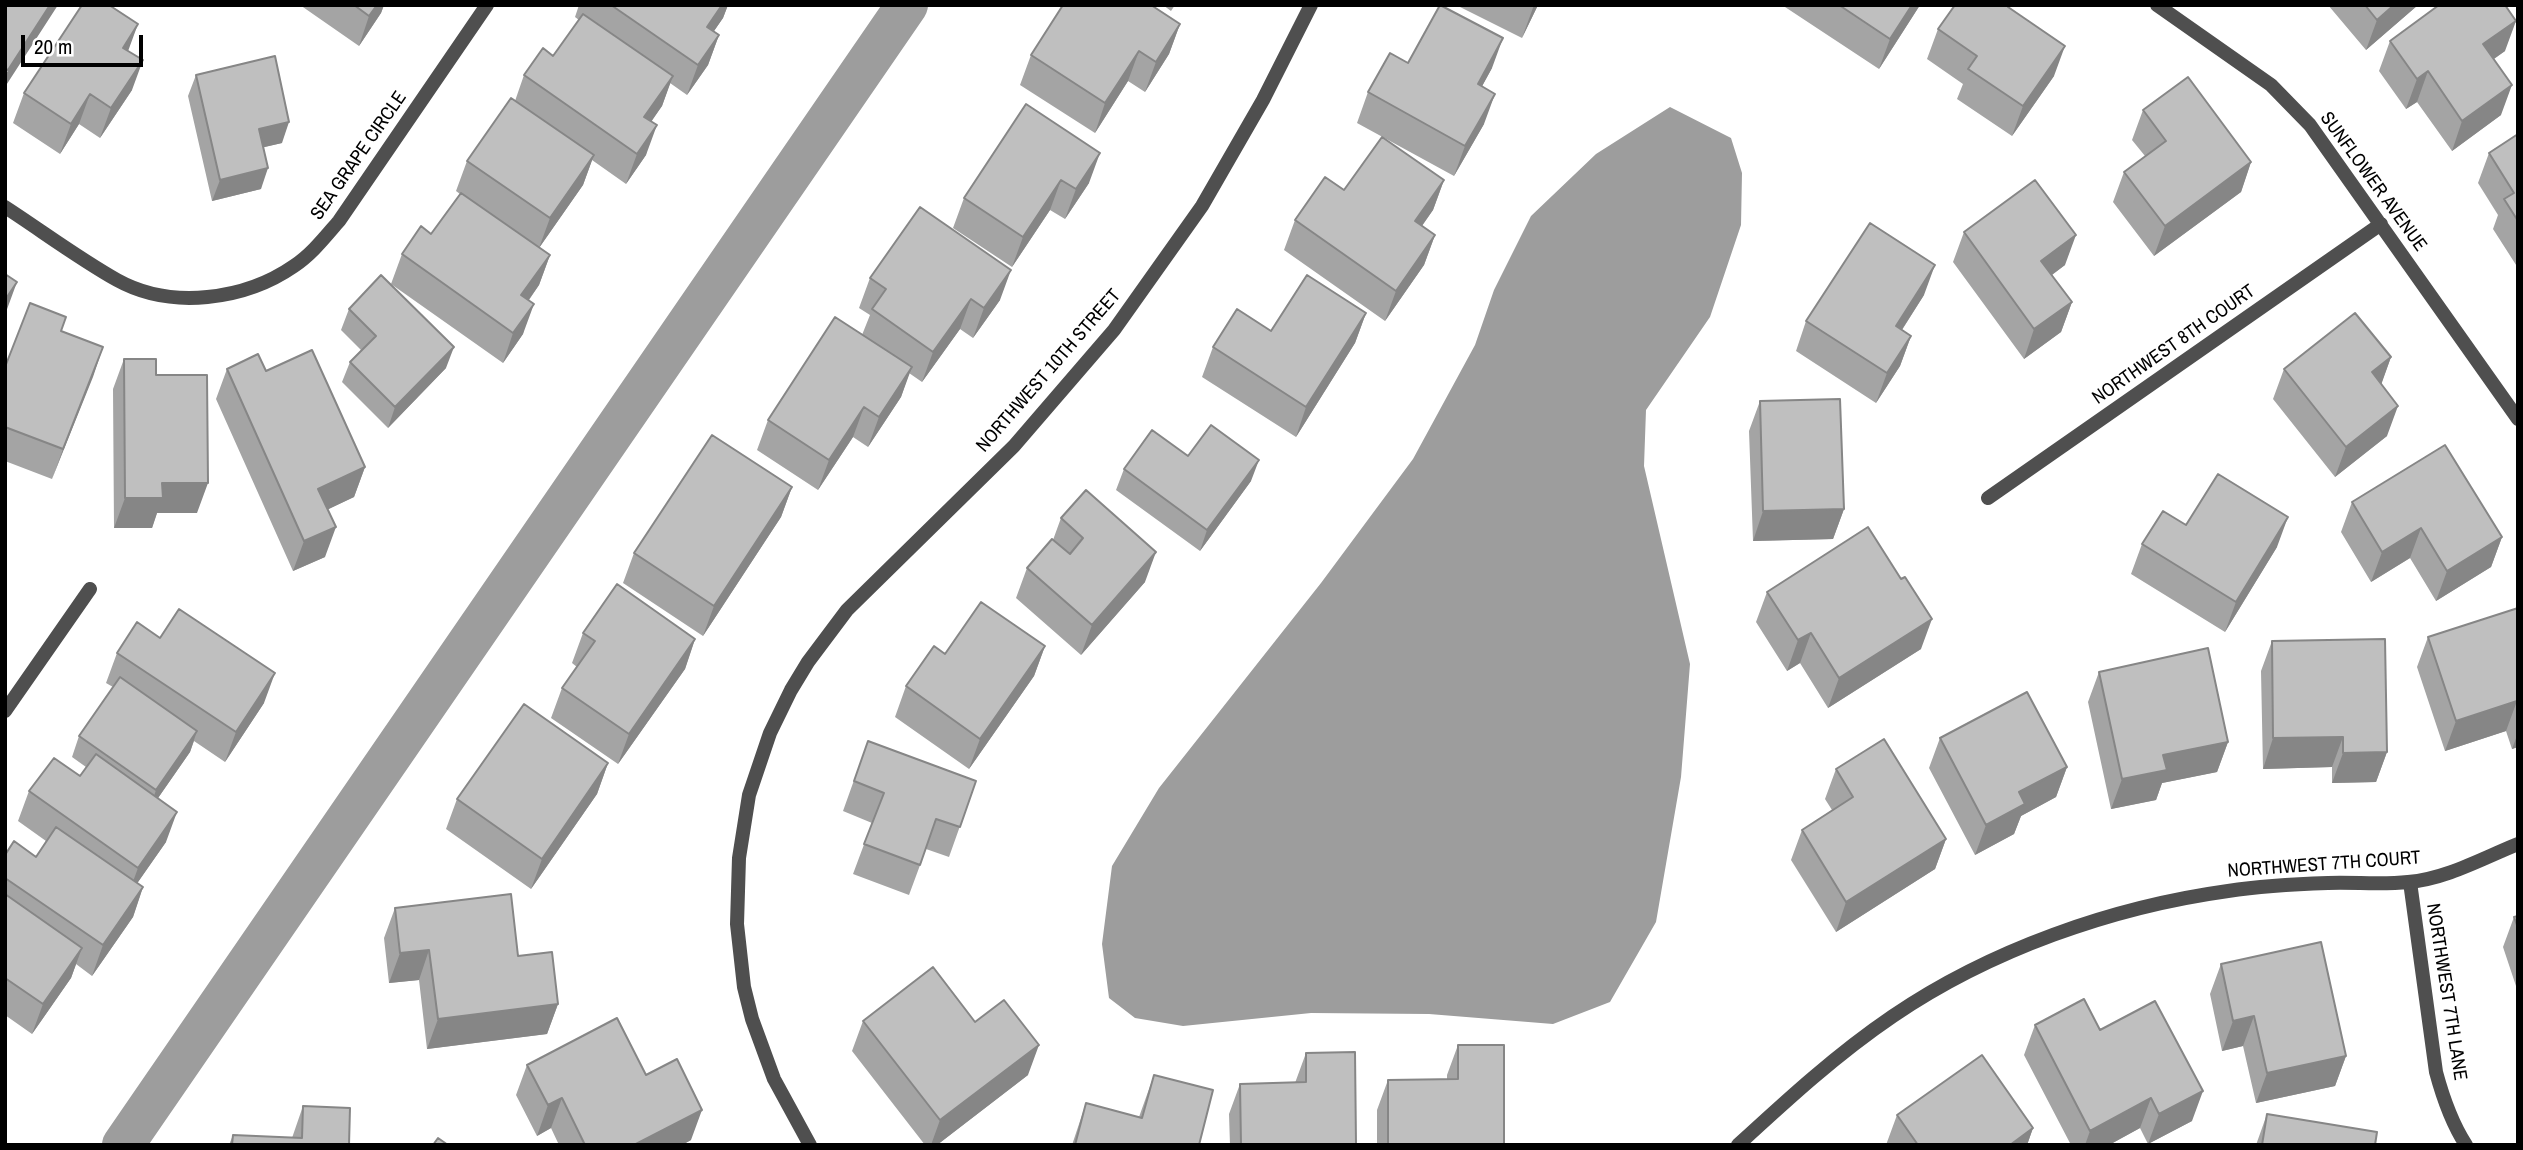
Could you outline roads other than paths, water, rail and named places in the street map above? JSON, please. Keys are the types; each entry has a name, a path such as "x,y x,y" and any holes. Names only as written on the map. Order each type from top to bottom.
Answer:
{"street":[{"name":"SEA GRAPE CIRCLE","path":"5,207 118,281 147,291 178,297 209,297 268,281 294,266 318,246 339,221 487,5"},
{"name":"NORTHWEST 10TH STREET","path":"810,1145 774,1079 752,1019 744,988 737,923 739,858 750,795 770,733 808,662 847,610 1014,446 1114,330 1202,206 1264,100 1311,5"},
{"name":"SUNFLOWER AVENUE","path":"2157,5 2271,85 2310,125 2518,419"},
{"name":"NORTHWEST 8TH COURT","path":"1988,498 2381,224"},
{"path":"5,711 90,589"},
{"name":"NORTHWEST 7TH COURT","path":"1738,1145 1814,1075 1893,1016 1949,982 2038,940 2132,909 2229,890 2327,883 2410,882 2448,873 2518,844"},
{"name":"NORTHWEST 7TH LANE","path":"2410,882 2436,1072 2444,1102 2466,1145"}],"waterway":[{"path":"123,1145 907,5"}]}
